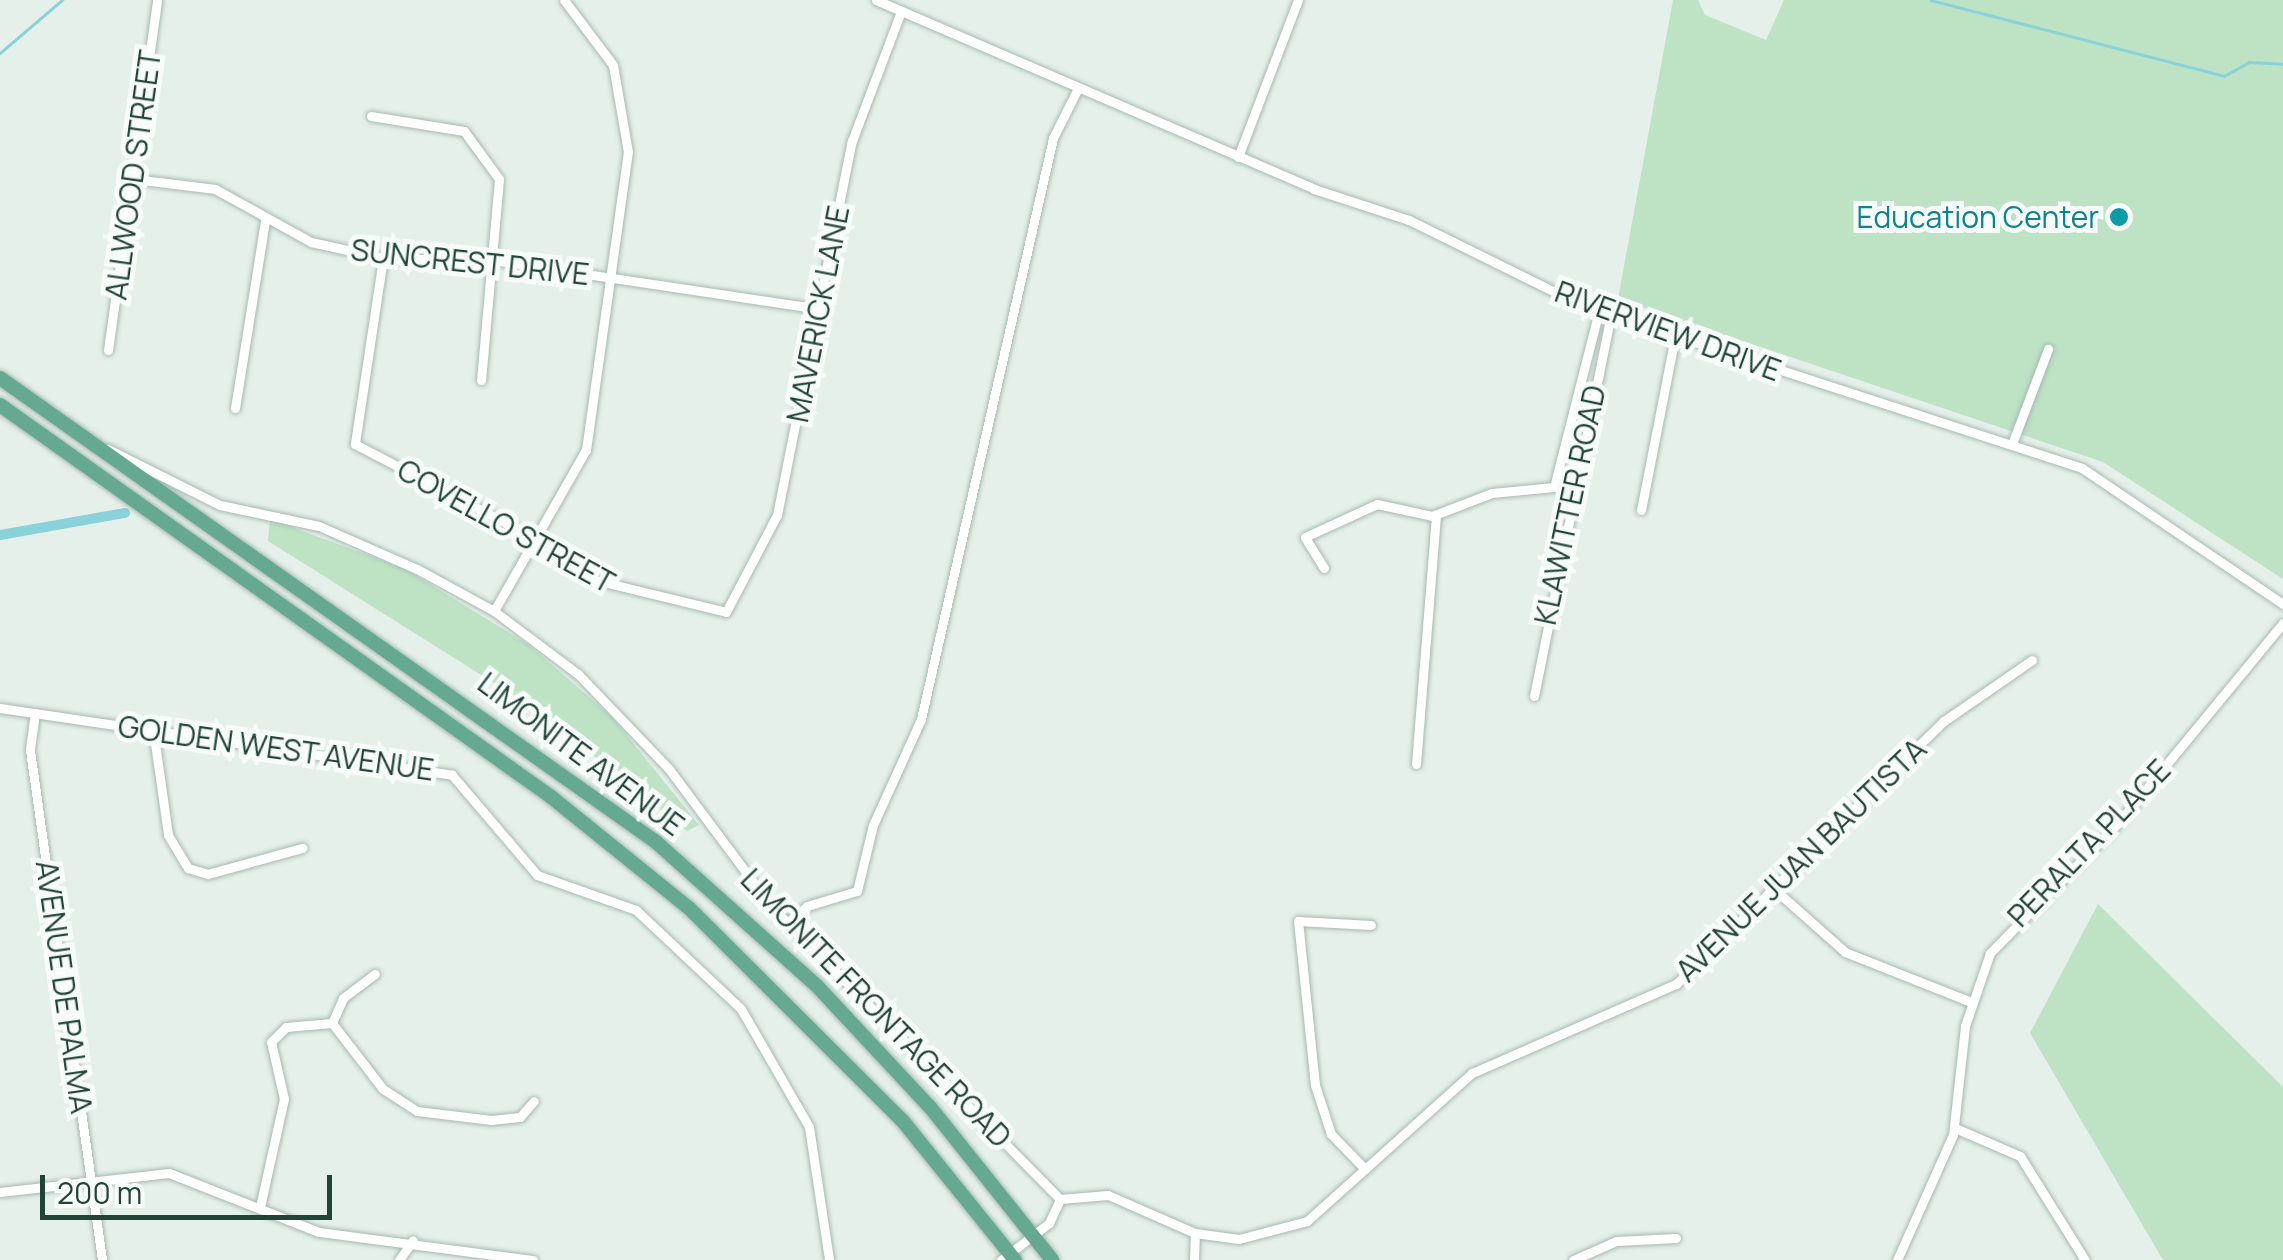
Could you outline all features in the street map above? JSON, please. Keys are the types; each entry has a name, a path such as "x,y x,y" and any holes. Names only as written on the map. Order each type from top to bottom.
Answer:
{"main road":[{"name":"LIMONITE AVENUE","path":"0,378 668,853 817,986 1052,1260"},
{"name":"LIMONITE AVENUE","path":"0,405 550,796 676,896 826,1040 1009,1258"}],"street":[{"name":"ALLWOOD STREET","path":"108,350 157,0"},
{"path":"494,611 539,540 586,450 611,278 628,111 612,65 564,0"},
{"name":"RIVERVIEW DRIVE","path":"876,0 1238,156 1408,220 1599,311 2012,444 2106,481 2283,604"},
{"path":"1238,156 1298,0"},
{"name":"MAVERICK LANE","path":"726,612 777,516 859,116 901,11"},
{"path":"787,923 807,906 857,891 872,825 921,718 1049,155 1078,88"},
{"path":"372,116 464,131 500,180 499,261 482,380"},
{"name":"SUNCREST DRIVE","path":"134,179 216,189 265,220 383,258 499,261 819,309"},
{"path":"235,408 265,220"},
{"name":"COVELLO STREET","path":"383,258 355,444 539,540 617,589 726,612"},
{"path":"1559,481 1599,311"},
{"name":"KLAWITTER ROAD","path":"1534,696 1573,485 1611,315"},
{"path":"1641,510 1675,336"},
{"path":"2012,444 2048,350"},
{"name":"LIMONITE FRONTAGE ROAD","path":"97,445 220,505 349,538 494,611 638,733 787,923 1060,1199"},
{"path":"1324,568 1306,549 1308,535 1376,504 1436,515 1559,481 1573,485"},
{"path":"1416,764 1436,515"},
{"name":"PERALTA PLACE","path":"1897,1260 1955,1128 1971,1002 2015,918 2118,822 2283,624"},
{"name":"AVENUE JUAN BAUTISTA","path":"1060,1199 1108,1195 1195,1233 1239,1240 1307,1221 1472,1072 1676,984 1944,721 2032,660"},
{"name":"GOLDEN WEST AVENUE","path":"0,708 452,775 538,875 636,910 718,984 769,1046 808,1127 829,1260"},
{"name":"AVENUE DE PALMA","path":"35,713 30,750 102,1260"},
{"path":"153,730 168,836 188,868 208,874 302,848"},
{"path":"1774,888 1845,952 1971,1002"},
{"path":"1365,1168 1331,1134 1315,1085 1298,921 1372,925"},
{"path":"332,1023 344,998 375,974"},
{"path":"260,1207 284,1099 271,1042 286,1027 332,1023"},
{"path":"332,1023 383,1088 416,1111 491,1120 520,1117 534,1101"},
{"path":"1955,1128 2020,1156 2085,1260"},
{"path":"0,1192 90,1178 183,1175 328,1234 413,1240 532,1260"},
{"path":"1009,1258 1060,1199"},
{"path":"1194,1260 1195,1233"},
{"path":"1574,1260 1616,1241 1676,1238"},
{"path":"399,1260 413,1240"}],"green space":[{"path":"1673,0 1698,0 1705,15 1766,40 1784,0 2283,0 2283,579 2103,462 1618,299"},
{"path":"270,519 405,569 529,645 612,717 699,825 687,831 537,710 268,541"},
{"path":"2098,904 2283,1087 2283,1260 2163,1260 2030,1033"}],"waterway":[{"path":"0,53 62,0"},
{"path":"1931,0 2224,76 2249,62 2283,64"},
{"path":"0,535 125,513"}],"place":[{"name":"Education Center","path":"2119,217"}]}
